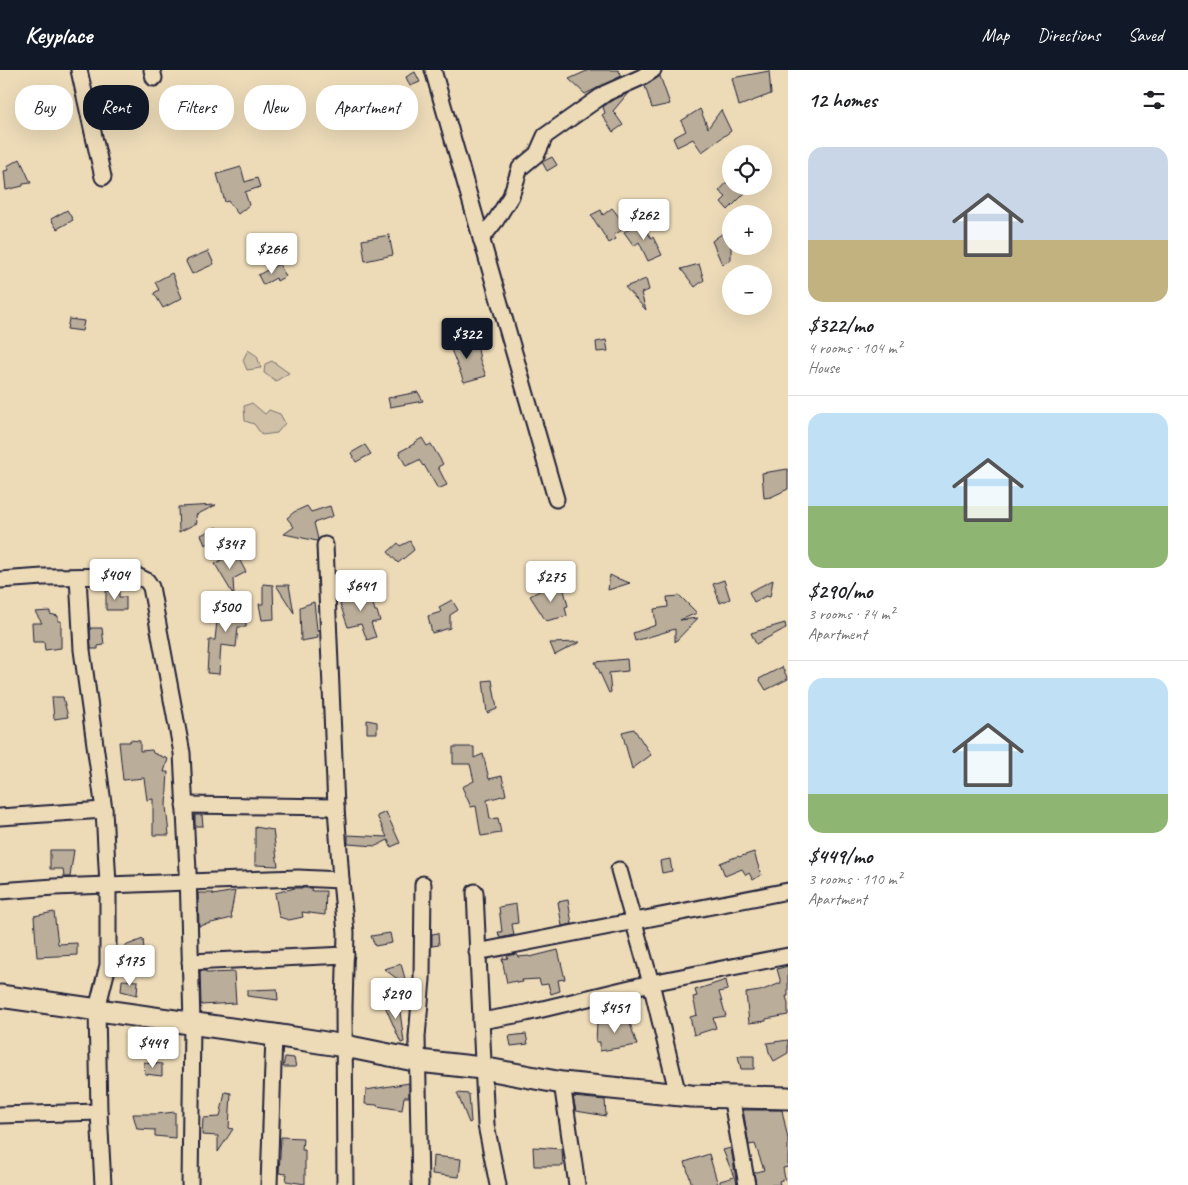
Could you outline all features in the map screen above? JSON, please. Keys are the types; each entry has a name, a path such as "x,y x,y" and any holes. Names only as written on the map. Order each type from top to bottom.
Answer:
{"street":[{"path":"79,70 104,177"},
{"path":"433,70 556,499"},
{"path":"481,238 496,220 511,196 520,168 537,154 545,136 606,92 642,77 653,70"},
{"path":"326,545 336,807 346,933 344,1006 345,1185"},
{"path":"0,580 43,576 137,576 147,581 150,587 182,753 192,1024 190,1185"},
{"path":"78,577 82,650 104,810 108,885 108,965 97,1009 99,1112 103,1185"},
{"path":"184,805 336,807"},
{"path":"0,817 104,810"},
{"path":"619,870 652,983 678,1095"},
{"path":"0,891 298,878 341,880"},
{"path":"420,1185 419,1061 417,1037 422,979 423,884"},
{"path":"478,952 788,891"},
{"path":"474,892 486,1125 498,1185"},
{"path":"190,962 346,955"},
{"path":"481,1021 526,1013 652,983 788,956"},
{"path":"0,996 274,1035 345,1046 419,1061 482,1068 562,1082 678,1095 788,1098 788,1112"},
{"path":"269,1185 274,1035"},
{"path":"562,1082 577,1185"},
{"path":"730,1096 747,1185"},
{"path":"0,1115 99,1112"}],"shaded area":[{"path":"248,350 257,356 261,368 247,370 243,360"},
{"path":"272,361 289,373 276,381 264,373 265,364"},
{"path":"252,403 265,414 269,410 280,414 285,423 277,433 262,435 254,424 245,421 244,406"}],"building":[{"path":"589,70 618,70 622,76 585,94 569,79"},
{"path":"769,71 771,94 739,106 732,78"},
{"path":"415,72 420,82 410,85 406,77"},
{"path":"660,76 670,104 652,108 645,86"},
{"path":"628,93 613,111 623,125 613,132 602,115 605,113 603,107"},
{"path":"700,109 708,128 721,110 731,131 702,152 693,139 677,147 673,138 686,131 681,121"},
{"path":"552,157 557,165 547,171 542,162"},
{"path":"20,159 31,183 6,190 4,171 9,170 7,166"},
{"path":"241,167 245,182 257,178 260,187 245,192 249,205 238,214 228,201 225,202 217,174"},
{"path":"724,195 743,195 733,205 724,205 721,202 726,197"},
{"path":"612,208 627,227 614,235 616,239 609,243 591,215 601,210 603,215"},
{"path":"67,210 73,220 57,229 51,219"},
{"path":"641,222 651,238 653,237 662,255 648,261 639,242 634,246 624,232"},
{"path":"722,234 722,255 731,255 731,260 722,264 712,241"},
{"path":"389,235 393,255 365,261 362,240"},
{"path":"208,251 214,264 192,274 186,262 187,260"},
{"path":"279,264 286,276 277,281 276,278 263,285 258,275"},
{"path":"699,264 704,280 695,287 681,269"},
{"path":"172,273 182,298 163,308 154,293 159,290 155,282"},
{"path":"646,279 649,290 641,293 646,310 625,287"},
{"path":"69,319 84,321 82,331 67,329"},
{"path":"462,337 464,345 477,343 480,360 486,376 464,382 448,342"},
{"path":"606,340 608,351 597,352 596,342"},
{"path":"418,392 423,401 390,407 388,398"},
{"path":"422,438 427,446 431,444 443,464 438,467 447,485 438,489 419,460 406,466 399,452"},
{"path":"365,445 371,454 356,462 351,453"},
{"path":"788,469 788,489 771,497 764,498 762,473"},
{"path":"216,505 196,515 197,523 179,532 178,507"},
{"path":"307,506 311,512 330,506 333,516 314,523 317,541 284,534 294,527 287,518 294,512"},
{"path":"217,527 222,537 205,545 201,535"},
{"path":"410,541 414,550 398,563 388,552 398,543 400,546"},
{"path":"232,553 236,561 239,559 246,572 233,579 234,596 215,564"},
{"path":"610,575 616,578 630,583 608,590"},
{"path":"724,580 730,599 720,603 713,584"},
{"path":"773,580 770,597 766,596 754,602 749,592"},
{"path":"263,584 273,585 274,619 262,620 259,604 263,604"},
{"path":"276,585 289,585 294,613"},
{"path":"563,586 568,606 565,607 567,616 546,621 530,596 543,589"},
{"path":"369,589 380,621 371,623 376,637 367,640 361,624 348,627 340,604 352,597 351,593"},
{"path":"106,591 119,591 119,597 126,597 126,610 106,610"},
{"path":"680,596 697,613 680,620 698,618 675,642 675,629 635,641 633,633 656,625 654,609 668,607 667,597"},
{"path":"452,600 458,610 450,615 450,628 432,633 428,616 441,612 439,607"},
{"path":"314,602 318,638 301,641 300,607"},
{"path":"228,604 247,604 246,627 238,627 236,647 221,645 219,674 207,673 209,640 215,640 218,611 228,609"},
{"path":"50,611 50,614 58,616 58,621 61,621 61,648 45,650 44,642 33,642 32,623 42,623 35,612"},
{"path":"785,623 786,628 756,644 751,633"},
{"path":"90,628 102,628 104,645 98,646 98,649 91,649"},
{"path":"580,642 555,655 550,643"},
{"path":"627,659 628,671 609,673 611,692 609,693 595,662"},
{"path":"782,667 788,679 766,690 759,679"},
{"path":"492,680 497,709 487,713 483,681"},
{"path":"52,697 63,697 68,717 54,719"},
{"path":"367,720 377,722 377,733 367,733"},
{"path":"634,729 651,755 632,769 622,732"},
{"path":"130,740 140,741 140,751 152,750 153,753 168,759 164,772 168,772 166,806 169,835 153,835 153,799 147,800 144,778 123,780 119,742 130,742"},
{"path":"453,747 474,747 474,758 483,754 489,779 502,776 506,795 487,800 490,819 498,818 501,833 481,836 476,806 471,807 462,787 474,781 470,764 453,764"},
{"path":"386,812 400,843 391,847 388,840 376,846 348,844 348,835 387,837 377,816"},
{"path":"195,815 202,815 203,826 195,826"},
{"path":"255,827 273,830 278,866 255,865"},
{"path":"50,850 74,850 70,877 64,877 63,869 50,869"},
{"path":"754,852 761,875 753,880 749,873 746,875 742,869 725,876 720,863"},
{"path":"670,859 672,871 662,873 660,861"},
{"path":"295,888 311,888 312,891 326,891 325,915 302,912 303,917 289,920 279,917 275,893"},
{"path":"235,891 231,913 232,918 199,926 198,893 213,893 213,895"},
{"path":"568,900 572,924 562,926 558,902"},
{"path":"516,904 518,923 512,924 514,935 500,938 498,932 502,932 499,907"},
{"path":"54,912 58,944 77,943 77,955 37,957 34,916"},
{"path":"390,933 392,943 375,946 371,936"},
{"path":"438,933 439,945 432,946 432,934"},
{"path":"143,939 146,971 136,972 134,954 128,956 125,946"},
{"path":"558,950 565,979 558,980 560,991 551,994 548,984 541,985 539,979 507,983 502,959 517,954 518,957 530,957"},
{"path":"401,964 407,986 384,969"},
{"path":"788,966 788,996 786,996 788,1015 749,1023 746,993 760,991 781,983 777,969"},
{"path":"200,971 206,971 206,973 234,972 236,1003 201,1005"},
{"path":"122,980 138,981 137,995 121,991"},
{"path":"726,980 728,990 719,992 726,1016 713,1018 716,1028 694,1035 690,1017 697,1015 693,997 697,996 695,990"},
{"path":"277,989 278,1000 247,996 247,990"},
{"path":"399,1004 404,1042 401,1043 385,1006"},
{"path":"627,1014 637,1045 600,1051 600,1042 596,1042 597,1023"},
{"path":"526,1034 528,1044 511,1046 509,1036"},
{"path":"128,1038 139,1039 139,1053 128,1052"},
{"path":"788,1040 788,1053 774,1061 767,1043"},
{"path":"738,1056 754,1056 754,1069 741,1069"},
{"path":"285,1057 294,1058 296,1067 283,1067"},
{"path":"144,1062 162,1064 162,1076 145,1074"},
{"path":"409,1083 409,1097 404,1097 402,1110 365,1104 366,1090"},
{"path":"225,1092 231,1093 229,1128 233,1129 218,1152 218,1136 202,1135 203,1118 220,1117"},
{"path":"457,1093 469,1094 471,1122 469,1123"},
{"path":"573,1097 605,1100 606,1116 576,1111"},
{"path":"743,1110 782,1110 788,1139 788,1167 783,1168 785,1179 779,1181 780,1185 756,1185 754,1173 764,1170 755,1144 749,1145"},
{"path":"175,1112 175,1138 155,1136 155,1130 137,1129 133,1114 157,1114"},
{"path":"281,1137 303,1138 302,1150 305,1150 305,1184 286,1181 287,1174 279,1173"},
{"path":"533,1147 562,1149 563,1166 534,1166"},
{"path":"731,1148 737,1185 720,1185 720,1181 734,1177 723,1150"},
{"path":"709,1154 718,1185 692,1185 685,1162"},
{"path":"433,1156 461,1159 459,1177 432,1174"}]}
